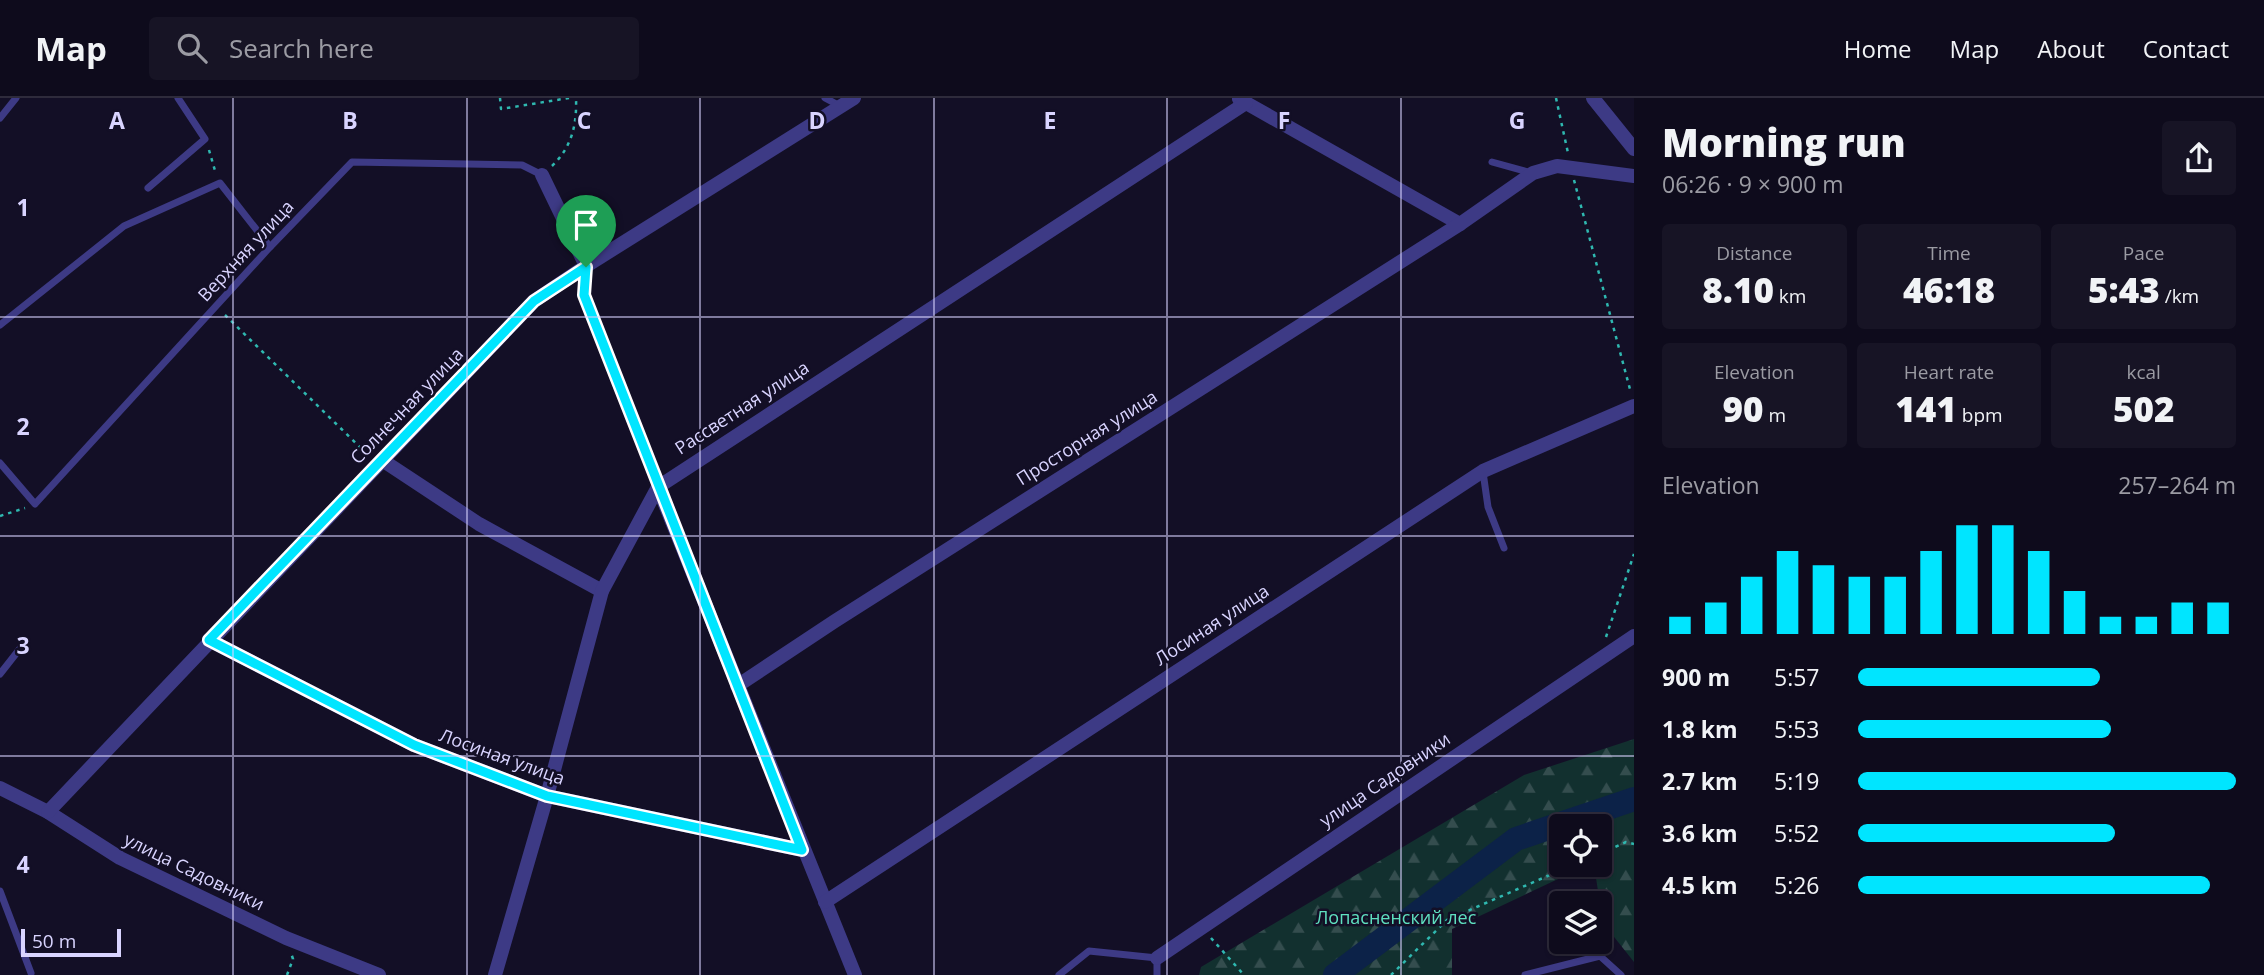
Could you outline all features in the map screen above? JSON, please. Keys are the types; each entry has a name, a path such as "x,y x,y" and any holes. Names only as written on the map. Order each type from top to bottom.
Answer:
{"street":[{"name":"Солнечная улица","path":"48,812 534,301 854,98"},
{"path":"1593,98 1634,149"},
{"path":"1241,101 1460,224"},
{"name":"Рассветная улица","path":"495,975 602,591 658,487 1241,101"},
{"path":"1533,173 1557,166 1634,176"},
{"name":"Просторная улица","path":"737,686 1460,224 1533,173"},
{"path":"542,175 586,267"},
{"name":"Лосиная улица","path":"825,902 1483,471 1634,405"},
{"path":"380,462 479,524 602,591"},
{"path":"658,487 802,850 855,975"},
{"name":"улица Садовники","path":"1157,958 1634,636"},
{"name":"Лосиная улица","path":"209,640 414,745 547,796 802,850"},
{"name":"улица Садовники","path":"0,788 48,812 120,858 286,938 379,975"}],"lane":[{"path":"0,117 16,98"},
{"path":"148,188 205,139 178,98"},
{"path":"825,98 841,107"},
{"name":"Верхняя улица","path":"35,504 270,247 352,162 522,166 542,175"},
{"path":"1492,162 1533,173"},
{"path":"0,325 124,226 219,183 270,247"},
{"path":"586,267 584,295 658,487"},
{"path":"0,463 35,504"},
{"path":"1483,471 1488,506 1504,548"},
{"path":"0,674 22,646"},
{"path":"0,891 31,973"},
{"path":"1059,975 1088,951 1157,958 1157,975"},
{"path":"1525,975 1600,956 1622,975"}],"path":[{"path":"500,98 501,109 569,98"},
{"path":"542,175 563,156 577,124 576,98"},
{"path":"1556,98 1571,168 1634,405"},
{"path":"205,139 219,183"},
{"path":"225,314 380,462"},
{"path":"0,516 35,504"},
{"path":"1599,659 1634,554"},
{"path":"1612,848 1626,842 1634,844"},
{"path":"1391,975 1447,920 1549,875"},
{"path":"1201,928 1244,975"},
{"path":"286,938 293,959 287,975"}],"green space":[{"name":"Лопасненский лес","path":"1634,739 1634,962 1612,934 1612,891 1598,891 1596,877 1612,877 1612,814 1549,814 1549,877 1562,877 1452,929 1452,975 1199,975 1201,967 1524,775"}],"waterway":[{"path":"1335,975 1516,839 1634,799"}],"route":[{"path":"586,267 584,295 802,850 547,796 414,745 209,640 534,301 586,267"}]}
